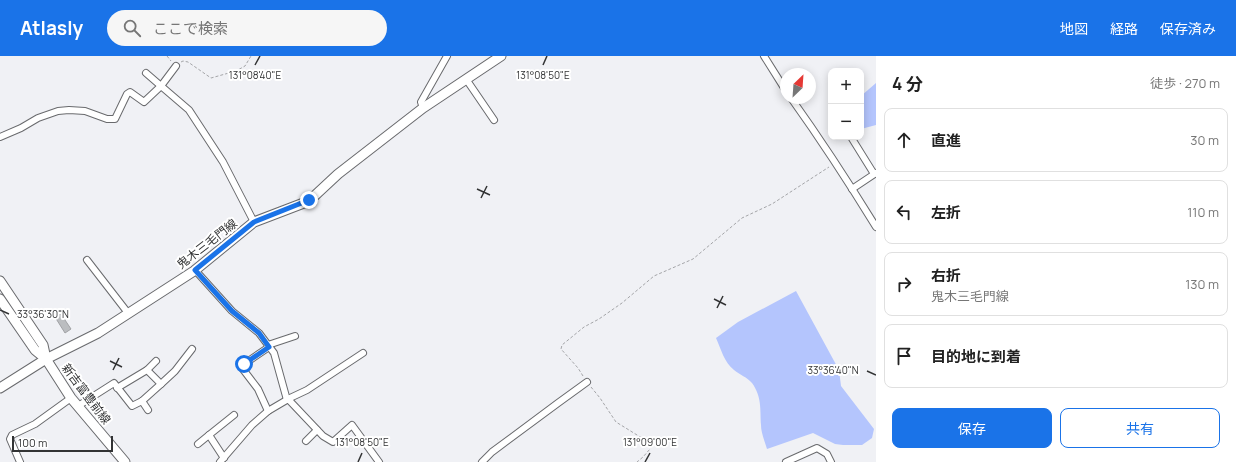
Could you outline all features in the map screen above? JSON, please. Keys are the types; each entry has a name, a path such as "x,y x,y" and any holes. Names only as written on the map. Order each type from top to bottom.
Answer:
{"main road":[{"name":"鬼木三毛門線","path":"0,388 46,358 98,333 195,270 254,222 309,200 338,174 422,108 501,56"},
{"name":"新吉富豊前線","path":"0,282 43,345 46,358 71,398 125,462"},
{"name":"新吉富豊前線","path":"0,299 35,350 46,358"}],"street":[{"path":"422,108 421,102 447,56"},
{"path":"764,56 780,81"},
{"path":"0,137 21,128 38,118 58,111 86,111 107,119 115,119 127,94 130,92 144,102 161,86 176,66"},
{"path":"146,73 189,110 223,162 254,222"},
{"path":"466,79 494,120"},
{"path":"796,104 812,126 876,227"},
{"path":"852,189 875,174 853,140"},
{"path":"87,260 128,313"},
{"path":"195,270 232,311 259,333 274,353 287,400 323,436 332,442 352,425 378,462"},
{"path":"268,411 258,389 242,368 244,364 268,346 294,336"},
{"path":"78,406 114,383 132,406 142,401 175,371 192,349"},
{"path":"209,435 222,460 252,424 268,411 307,390 363,353"},
{"path":"118,388 147,370 156,361"},
{"path":"147,370 161,384"},
{"path":"482,462 492,452 587,382"},
{"path":"20,462 10,439 12,435 35,424 71,398"},
{"path":"142,401 148,410"},
{"path":"198,444 234,416"},
{"path":"306,442 317,430"},
{"path":"786,462 817,448 827,454 831,462"}],"path":[{"path":"167,56 176,66 183,61 188,62 210,78 236,71 245,66 251,56"},
{"path":"637,462 643,458 650,449 650,443 616,422 578,368 561,349 562,345 584,327 599,319 622,303 654,276 693,259 742,218 772,204 819,175 835,163"}],"water":[{"path":"876,83 876,125 864,128 864,104 864,93"},
{"path":"796,291 839,370 841,386 874,429 872,438 862,445 835,444 813,433 767,449 762,431 760,403 755,388 750,381 731,367 721,351 716,338 738,322"}],"building":[{"path":"61,314 71,329 65,333 55,317"}],"route":[{"path":"244,364 269,347 259,333 232,311 195,270 254,222 309,200"}]}
